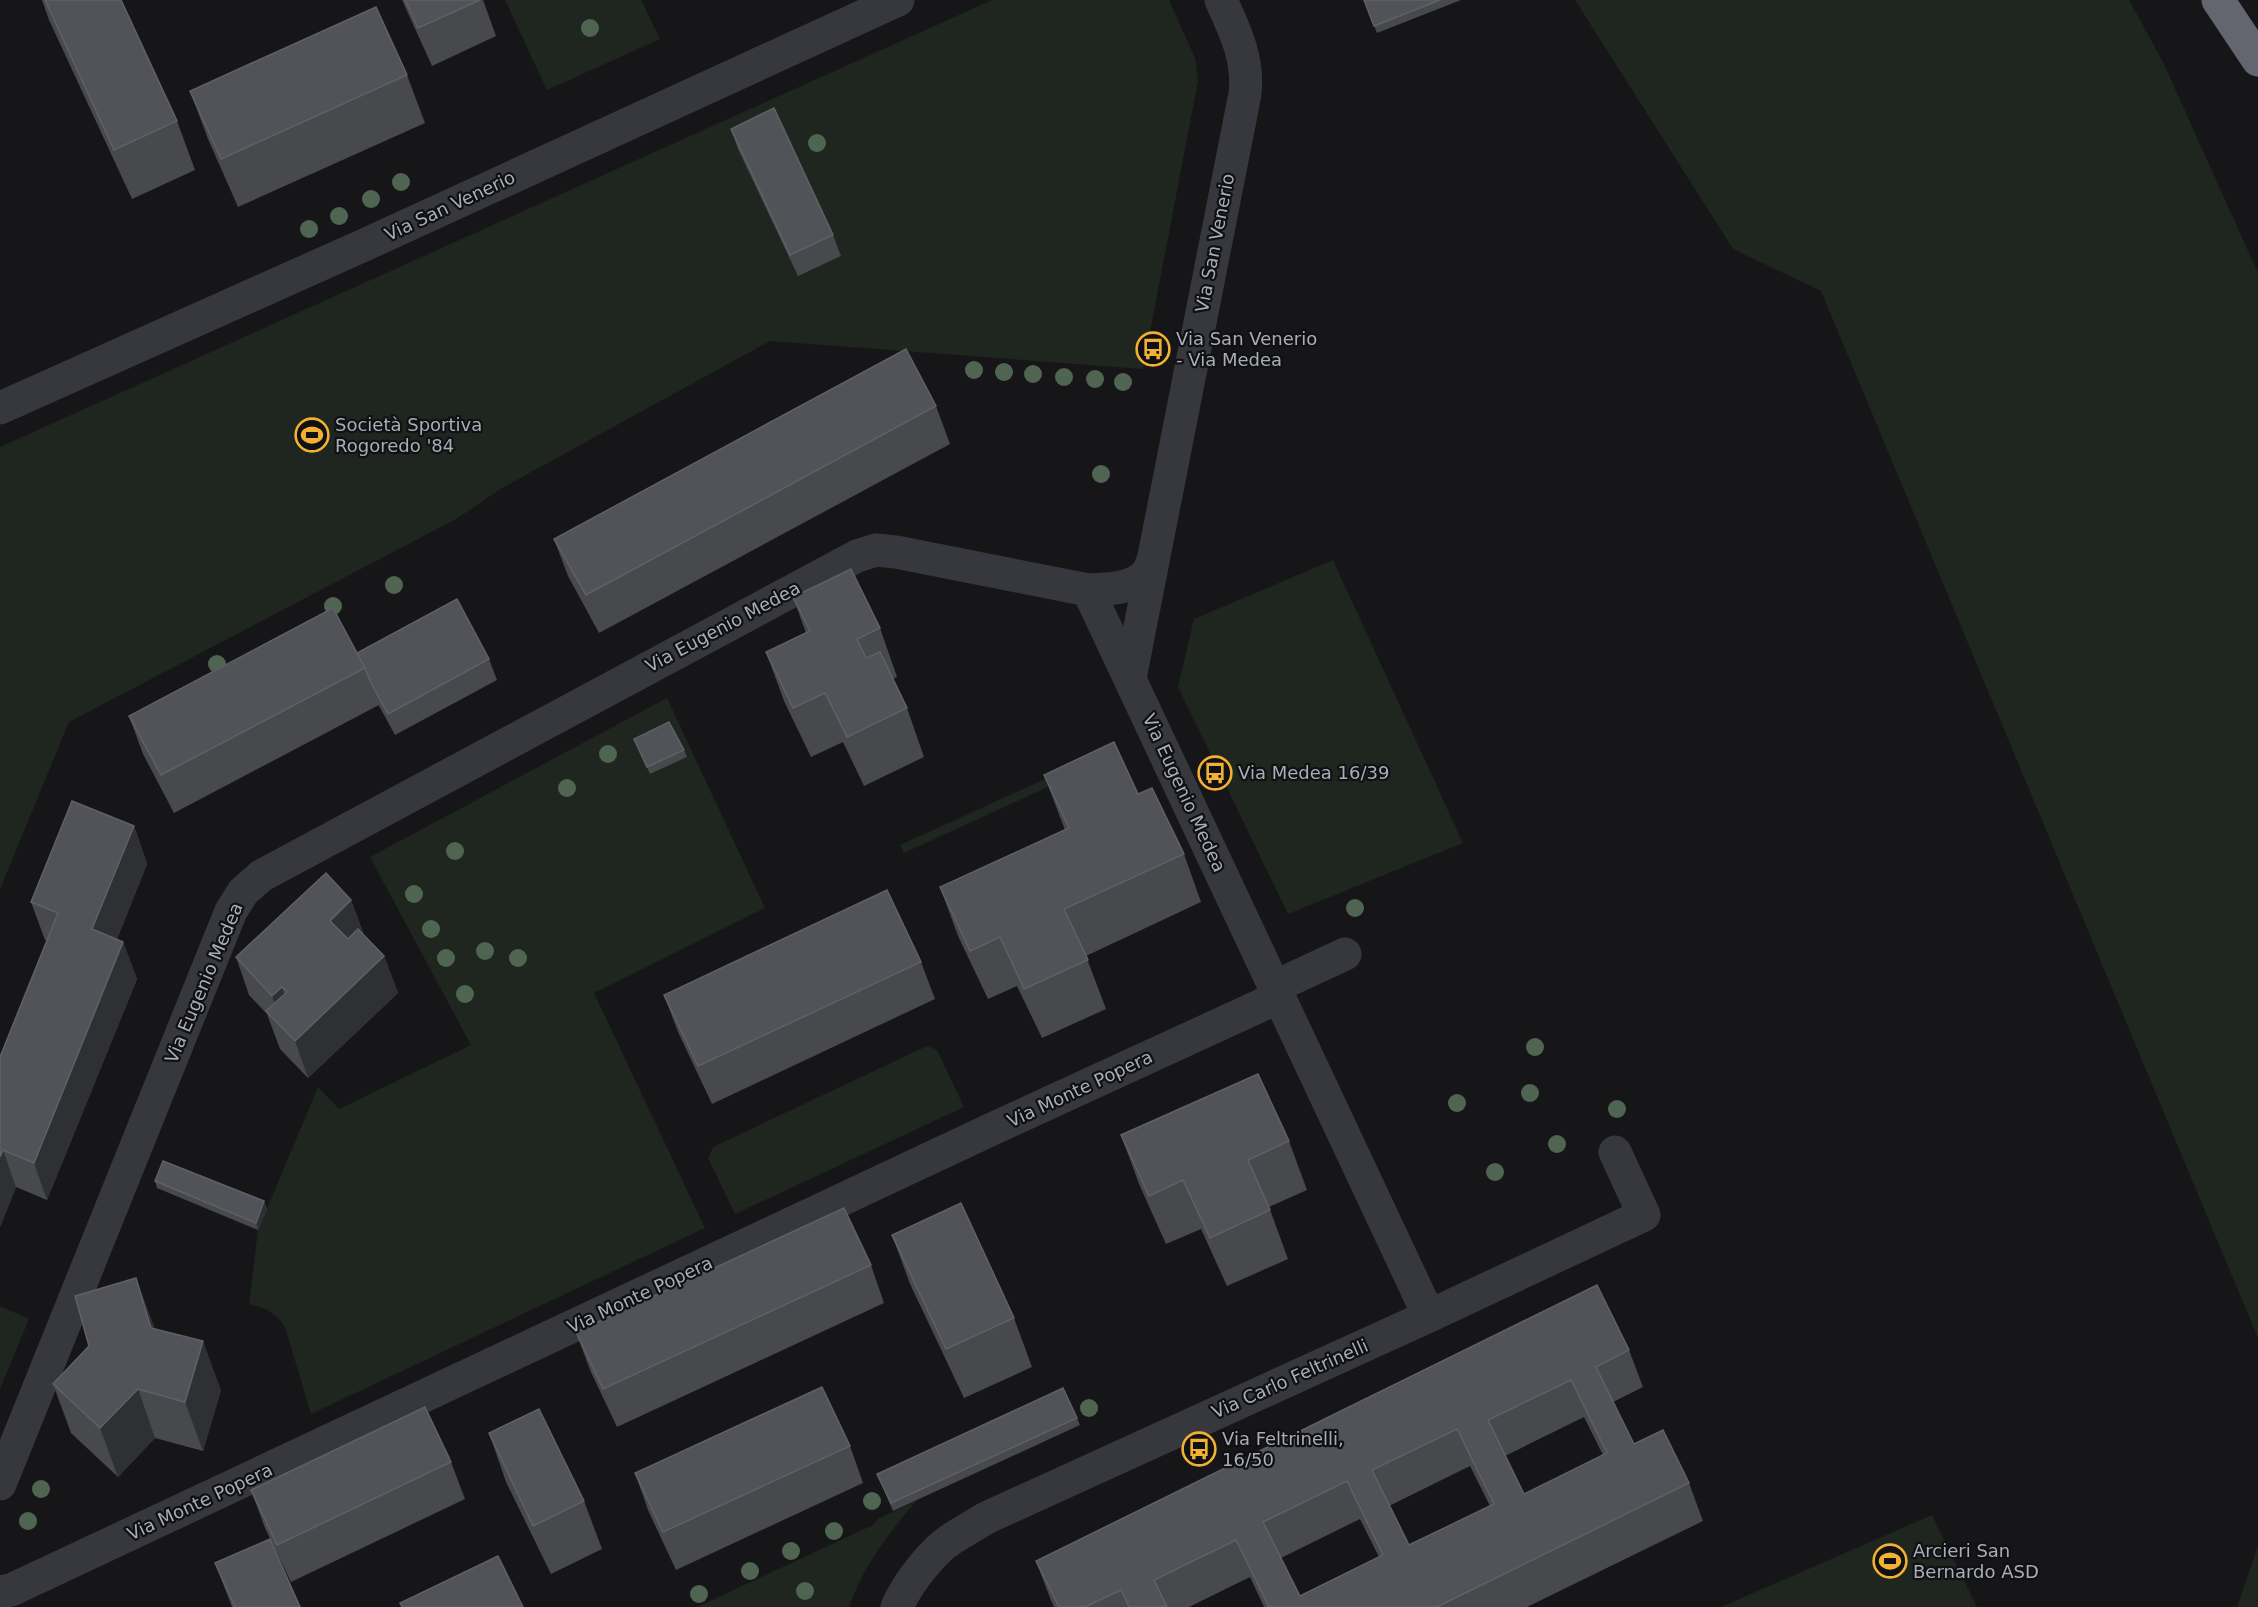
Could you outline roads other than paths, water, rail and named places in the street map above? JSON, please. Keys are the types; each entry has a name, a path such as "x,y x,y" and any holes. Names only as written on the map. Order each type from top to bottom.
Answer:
{"highway":[{"path":"2218,0 2258,60"}],"street":[{"name":"Via San Venerio","path":"0,408 362,246 898,0"},
{"name":"Via San Venerio","path":"1130,678 1245,94 1247,77 1244,60 1239,41 1221,0"},
{"name":"Via Eugenio Medea","path":"0,1484 231,911 243,892 261,876 857,556 876,550 1088,590 1430,1316"},
{"path":"1088,590 1114,588 1139,579 1147,574 1153,560"},
{"name":"Via Monte Popera","path":"0,1592 11,1590 980,1135 1277,992 1345,954"},
{"name":"Via Carlo Feltrinelli","path":"897,1607 924,1565 951,1539 986,1518 1430,1316 1644,1215 1615,1152"}],"place":[{"name":"Via San Venerio - Via Medea","path":"1153,349"},
{"name":"Società Sportiva Rogoredo '84","path":"312,435"},
{"name":"Via Medea 16/39","path":"1215,773"},
{"name":"Via Feltrinelli, 16/50","path":"1199,1449"},
{"name":"Arcieri San Bernardo ASD","path":"1890,1561"}]}
